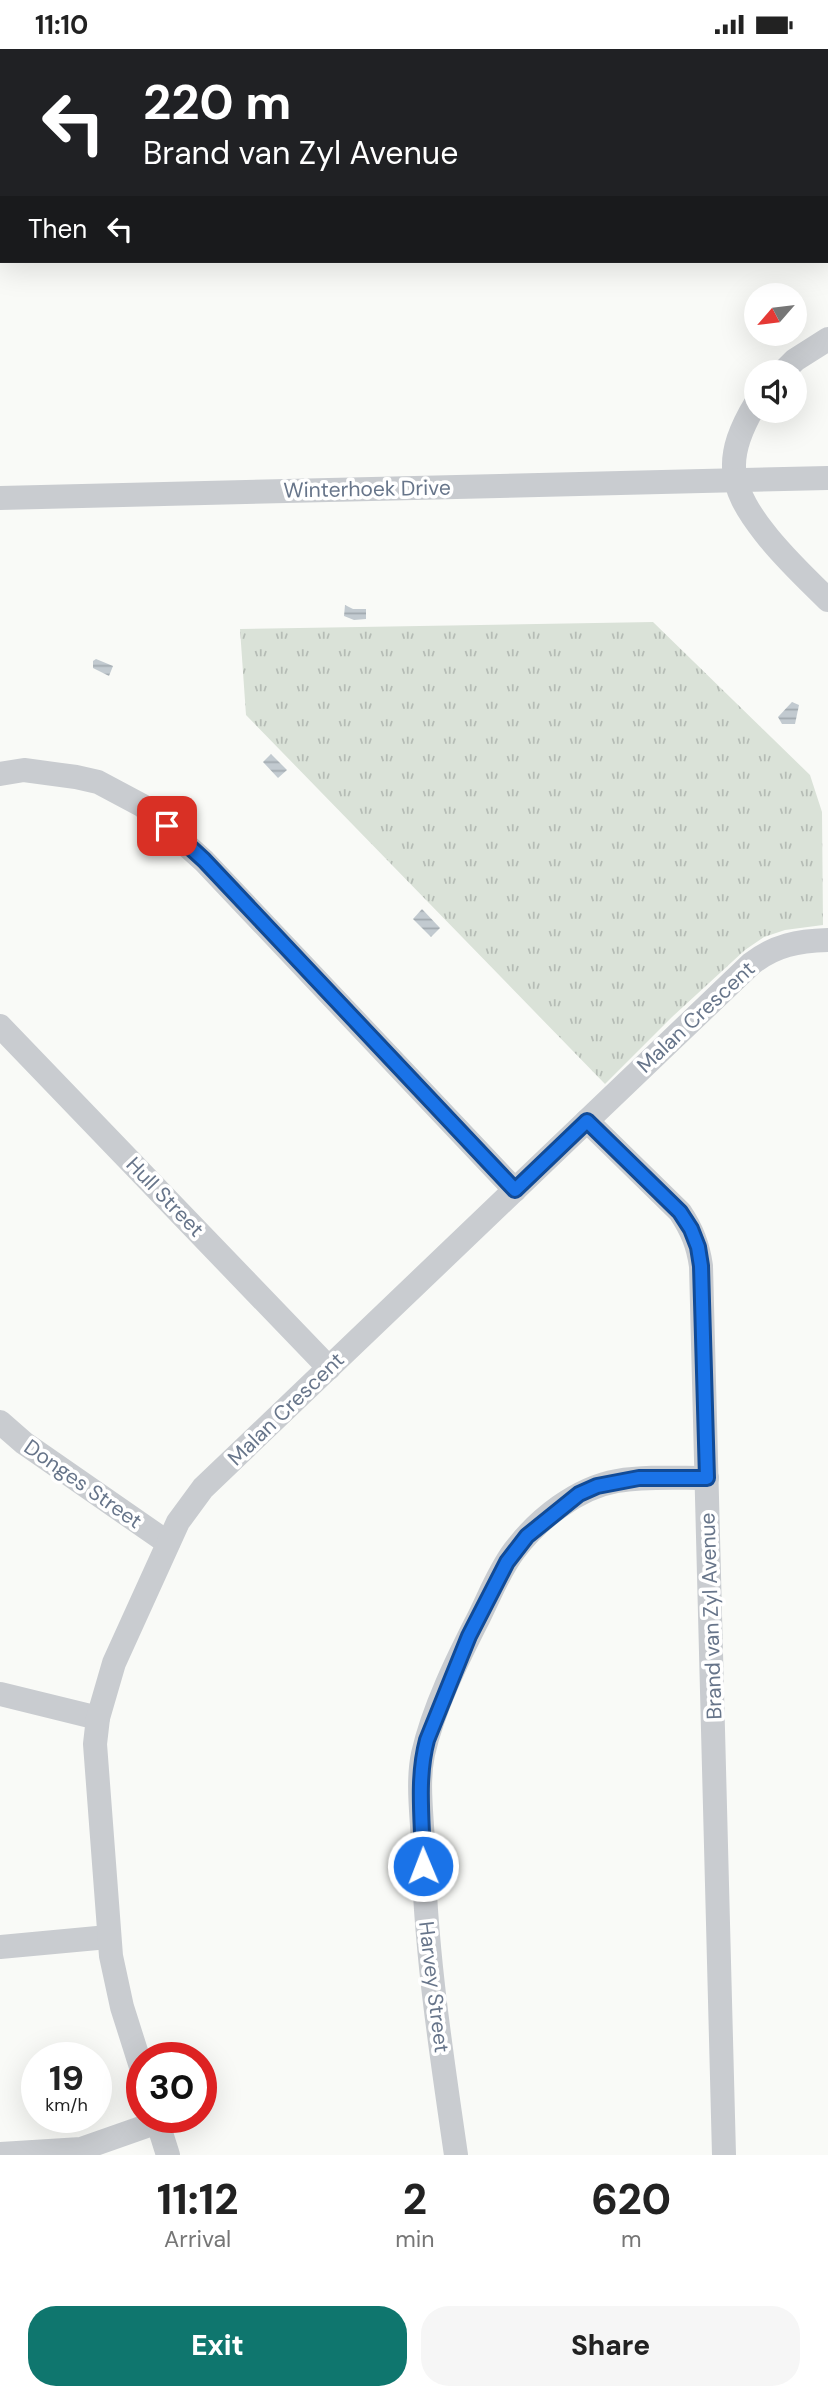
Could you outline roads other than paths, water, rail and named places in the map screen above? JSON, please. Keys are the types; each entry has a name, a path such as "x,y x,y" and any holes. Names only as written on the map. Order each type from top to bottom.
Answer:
{"street":[{"path":"795,360 828,338"},
{"path":"747,423 736,448 734,466 742,503 782,554 828,600"},
{"name":"Winterhoek Drive","path":"0,498 828,478"},
{"path":"0,774 24,770 76,777 98,782 144,806 204,860 515,1190"},
{"name":"Malan Crescent","path":"133,2042 122,2007 108,1937 95,1744 98,1718 114,1663 178,1522 204,1488 761,956 789,943 828,940"},
{"name":"Hull Street","path":"0,1026 329,1368"},
{"name":"Brand van Zyl Avenue","path":"587,1121 680,1212 698,1247 702,1283 724,2155"},
{"name":"Donges Street","path":"0,1422 24,1443 168,1543"},
{"name":"Harvey Street","path":"456,2155 434,1993 423,1886 423,1757 437,1713 469,1636 507,1562 521,1543 545,1520 579,1494 615,1481 639,1478 707,1478"},
{"path":"0,1694 98,1718"},
{"path":"0,1947 108,1937"},
{"path":"0,2154 81,2149 126,2132"},
{"path":"161,2133 168,2155"}]}
